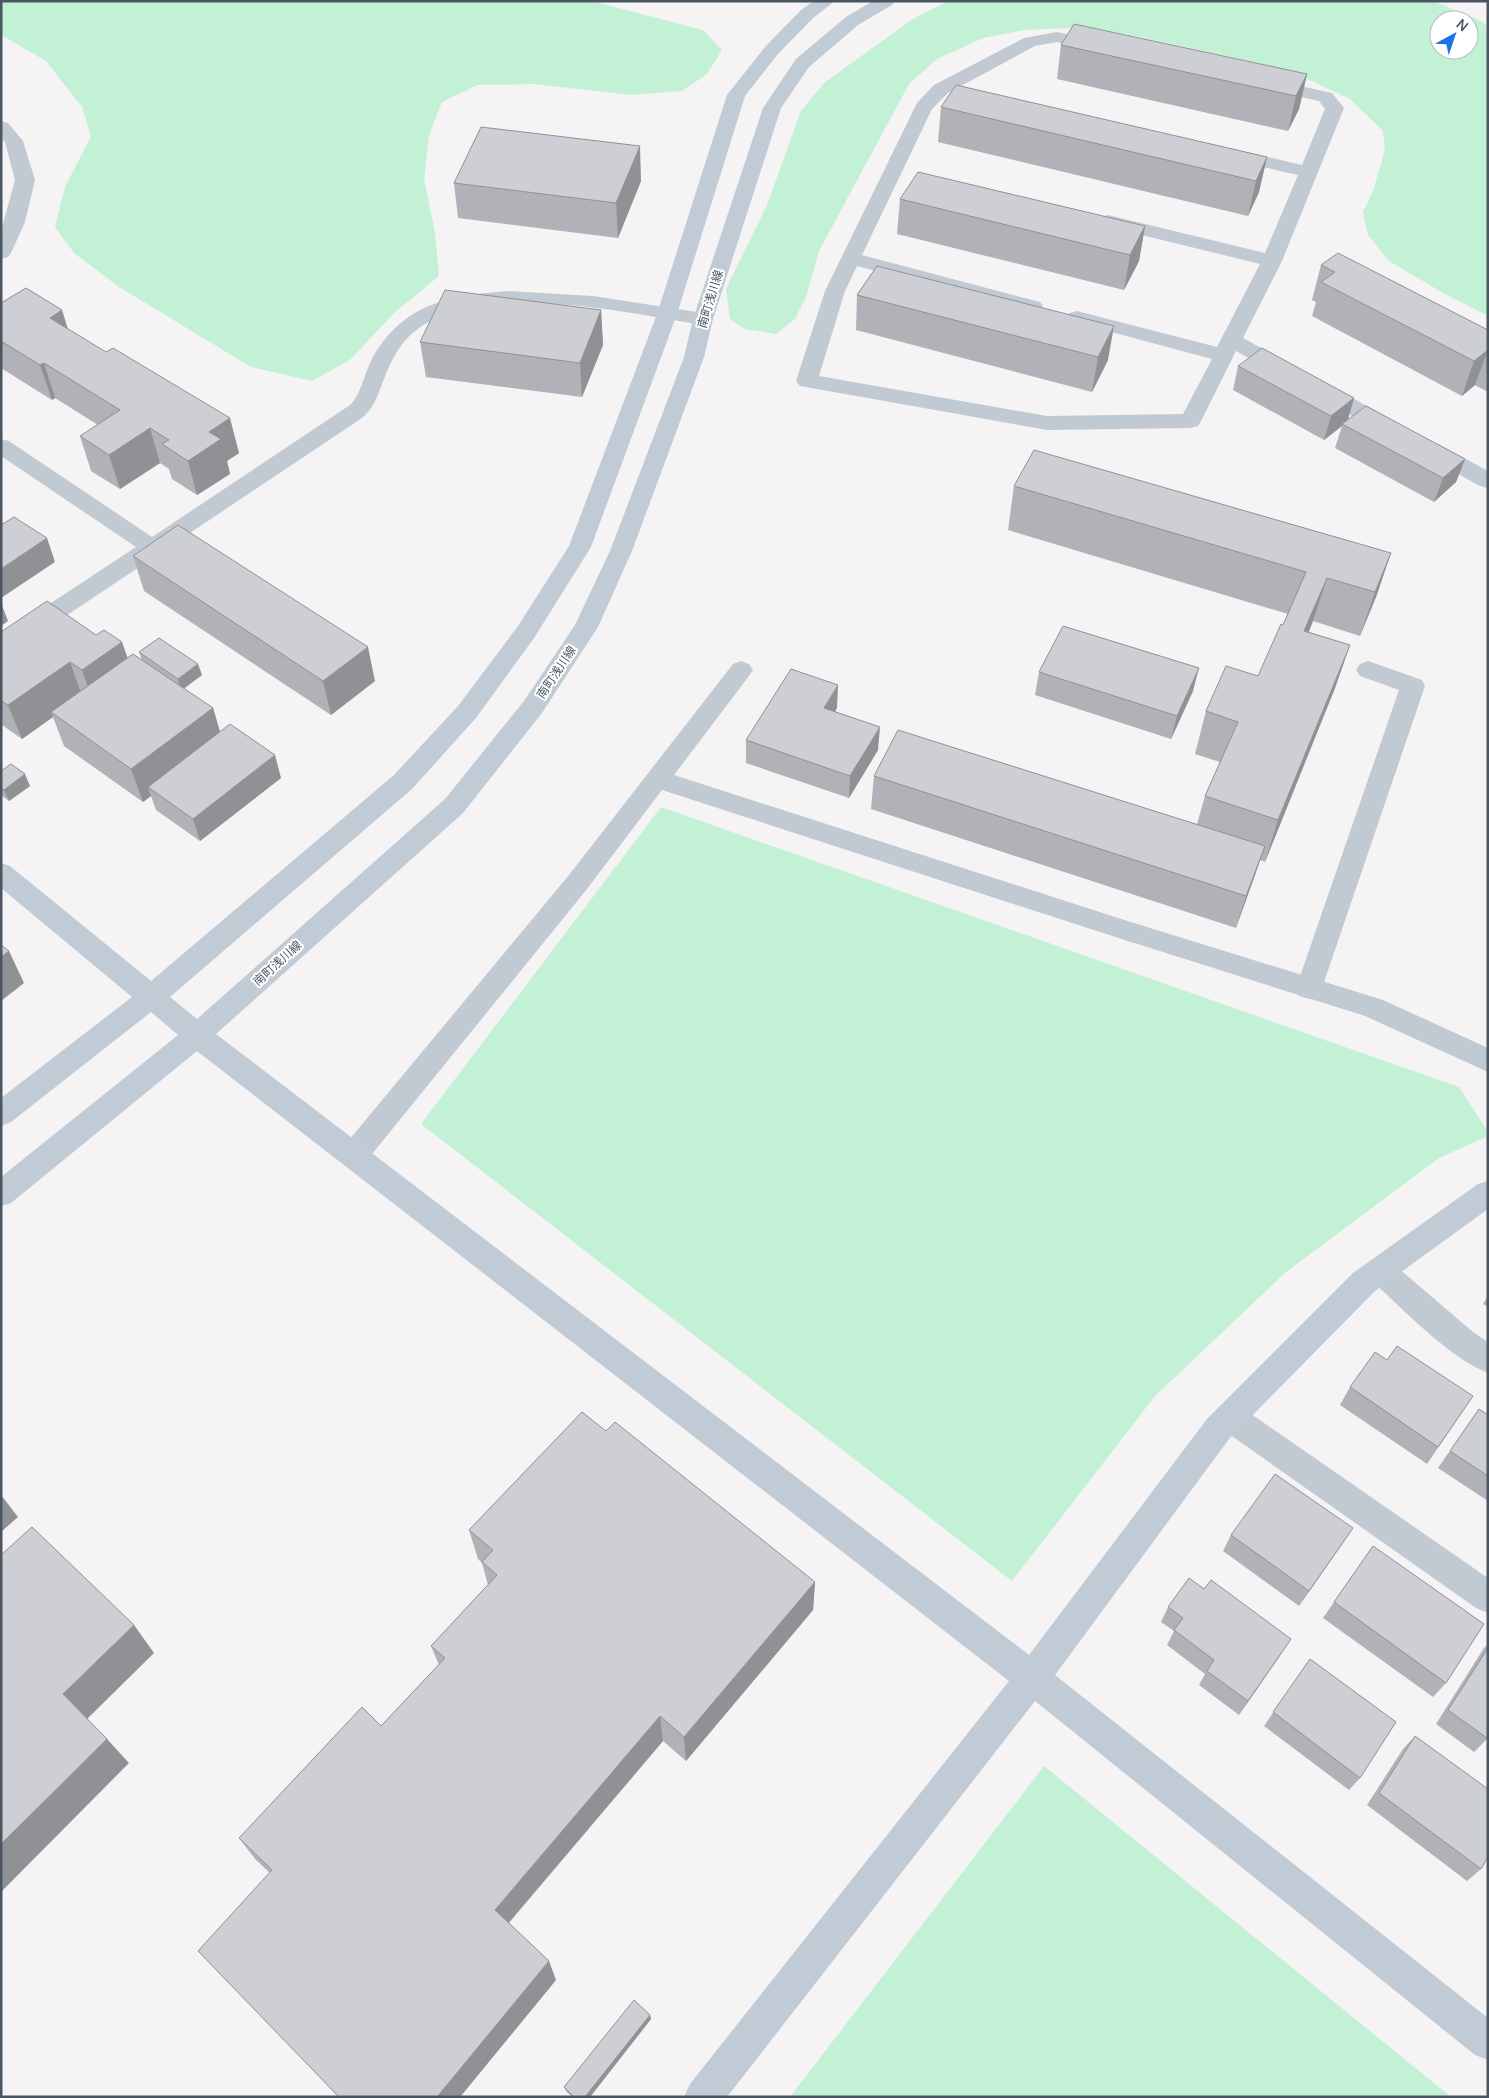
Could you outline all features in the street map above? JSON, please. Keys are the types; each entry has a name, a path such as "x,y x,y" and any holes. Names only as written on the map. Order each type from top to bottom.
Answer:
{"street":[{"path":"1,1114 151,997 403,782 466,712 526,632 580,548 667,314 736,95 771,51 808,14 826,1"},
{"name":"南町浅川線","path":"1,1194 197,1035 454,806 533,707 586,627 621,551 694,358 703,319 772,108 802,63 852,21 886,1"},
{"path":"1057,37 1325,97 1335,108 1272,260 1190,421 1047,422 807,381 835,291 924,107 941,89 1030,42 1057,37"},
{"path":"941,89 970,96"},
{"path":"1,253 15,222 24,180 6,139"},
{"path":"1212,150 1308,172"},
{"path":"893,170 912,174"},
{"path":"1087,216 1272,260"},
{"path":"851,258 1056,312 1227,348 1488,481"},
{"path":"1,648 330,430 362,406 376,372 392,344 408,326 424,314 447,306 486,297 544,297 703,319"},
{"path":"1,446 152,548"},
{"path":"354,1155 578,882 740,670"},
{"path":"1309,988 1413,686 1368,670"},
{"path":"657,779 1373,1008 1488,1061"},
{"path":"1,873 197,1035 1032,1678 1488,2042"},
{"path":"703,2097 1032,1678 1207,1444 1230,1417 1364,1282 1486,1196"},
{"path":"1380,1270 1462,1342 1488,1359"},
{"path":"1230,1417 1488,1598"}],"green space":[{"path":"1,1 591,1 703,30 722,50 707,74 682,91 632,95 533,84 478,85 442,102 429,135 424,179 435,233 439,276 394,313 350,360 312,381 251,367 119,287 74,253 55,227 65,187 91,136 82,107 46,61 1,35"},
{"path":"948,1 1432,1 1455,10 1429,10 1429,60 1479,60 1479,20 1488,26 1488,316 1443,293 1389,261 1368,235 1363,212 1373,191 1385,150 1383,131 1350,99 1307,79 1254,62 1126,34 1069,28 1024,30 983,38 937,59 909,84 819,251 806,297 795,319 776,334 745,329 730,319 726,289 767,205 801,111 824,83 913,19"},
{"path":"661,807 1459,1087 1488,1132 1488,1136 1439,1158 1286,1272 1155,1396 1012,1581 421,1124"},
{"path":"1044,1766 1451,2097 790,2097"}],"building":[{"path":"1074,24 1307,74 1296,96 1061,45"},
{"path":"956,85 1267,157 1256,181 941,107"},
{"path":"481,127 640,146 616,203 454,183"},
{"path":"918,172 1145,226 1130,255 900,199"},
{"path":"1338,253 1488,330 1488,350 1474,361 1321,282 1335,272 1321,265"},
{"path":"877,266 1114,326 1098,357 857,295"},
{"path":"26,288 62,310 50,318 106,352 113,348 230,418 209,432 221,439 188,461 162,444 169,440 150,428 109,455 80,436 120,410 44,363 40,365 1,341 1,303"},
{"path":"445,290 601,310 580,363 420,342"},
{"path":"1262,348 1354,398 1331,416 1238,366"},
{"path":"1366,406 1465,459 1443,478 1342,424"},
{"path":"1034,450 1391,553 1375,592 1327,578 1304,631 1350,645 1278,820 1205,796 1238,722 1206,711 1226,666 1258,676 1306,572 1014,486"},
{"path":"14,517 47,538 1,569 1,525"},
{"path":"178,525 368,647 323,681 133,556"},
{"path":"47,601 96,635 104,630 122,642 82,670 70,662 8,705 1,701 1,632"},
{"path":"1063,626 1199,668 1177,716 1039,672"},
{"path":"159,638 198,664 178,679 139,652"},
{"path":"133,654 213,708 131,769 51,712"},
{"path":"791,669 838,685 824,708 880,727 850,776 746,740"},
{"path":"230,724 275,755 193,819 148,787"},
{"path":"898,730 1265,846 1246,896 874,776"},
{"path":"11,764 25,774 4,790 1,788 1,771"},
{"path":"1,945 9,951 1,957"},
{"path":"1397,1346 1473,1396 1438,1447 1350,1387 1375,1352 1387,1360"},
{"path":"1479,1409 1488,1415 1488,1476 1450,1451"},
{"path":"582,1412 606,1431 615,1422 815,1582 684,1737 660,1716 495,1910 549,1961 437,2097 339,2097 198,1951 272,1870 239,1838 362,1707 381,1726 445,1658 431,1646 497,1575 482,1562 493,1550 469,1530"},
{"path":"1275,1474 1353,1528 1309,1591 1231,1535"},
{"path":"32,1527 134,1625 63,1694 107,1739 1,1844 1,1555"},
{"path":"1373,1546 1484,1624 1446,1683 1334,1602"},
{"path":"1189,1578 1204,1589 1211,1580 1291,1639 1248,1701 1207,1671 1214,1660 1174,1630 1183,1618 1168,1607"},
{"path":"1488,1648 1488,1738 1487,1738 1448,1710"},
{"path":"1310,1659 1396,1722 1360,1778 1273,1712"},
{"path":"1415,1736 1488,1789 1488,1857 1481,1869 1379,1793"},
{"path":"634,2000 650,2015 585,2097 574,2097 564,2087"}]}
